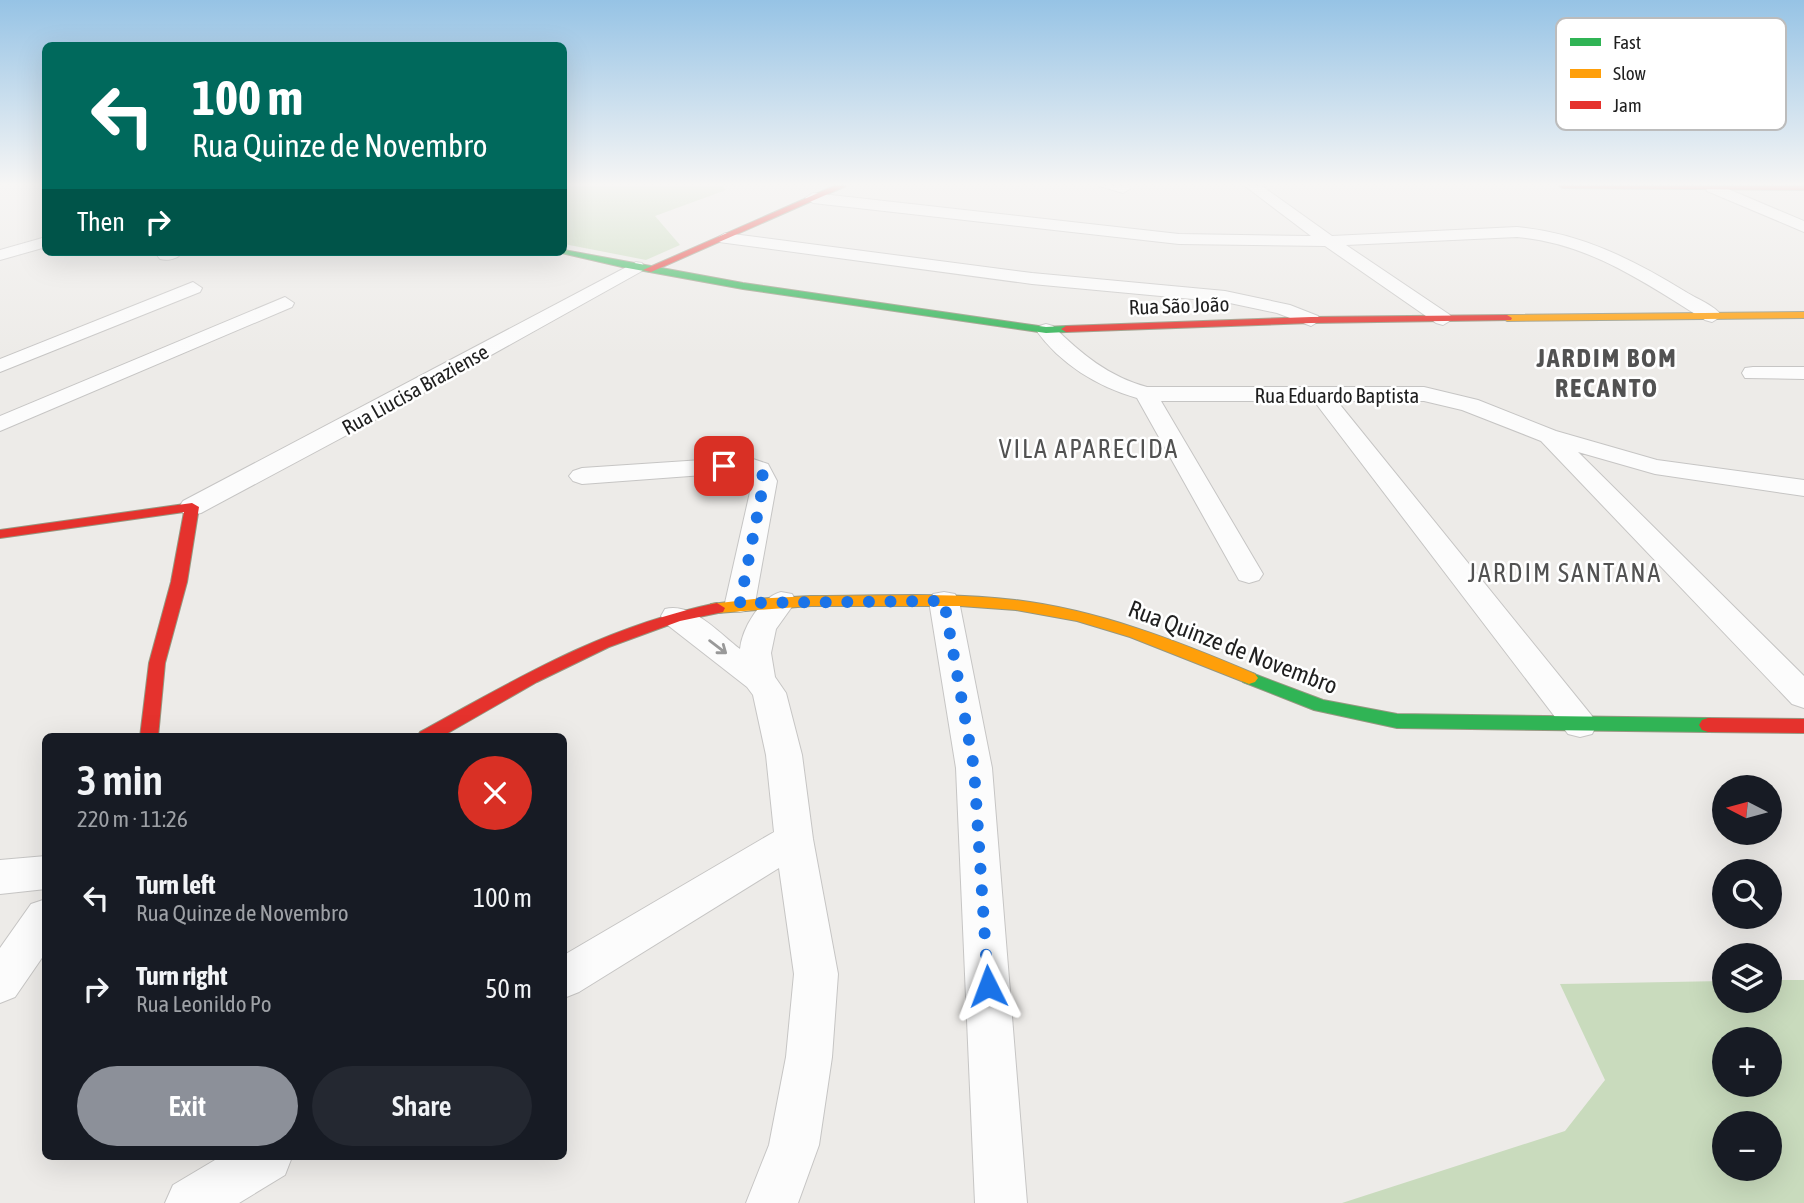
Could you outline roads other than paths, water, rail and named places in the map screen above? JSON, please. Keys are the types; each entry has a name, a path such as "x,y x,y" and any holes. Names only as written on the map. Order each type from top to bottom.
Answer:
{"street":[{"path":"642,269 714,242"},
{"path":"756,242 1079,285 1215,296 1279,308 1311,320"},
{"path":"1332,242 1390,285 1443,318"},
{"path":"1576,242 1594,248 1712,316"},
{"path":"0,255 42,243"},
{"name":"Rua São João","path":"567,253 642,269 937,316 1046,330 1311,320 1804,315"},
{"name":"Rua Liucisa Braziense","path":"192,507 642,269"},
{"path":"0,366 193,288"},
{"path":"0,424 285,303"},
{"name":"Rua Eduardo Baptista","path":"1046,330 1091,372 1125,389 1146,394 1377,393 1442,397 1548,436 1655,467 1804,488"},
{"path":"1753,373 1804,373"},
{"path":"1146,394 1249,574"},
{"path":"1321,395 1580,725"},
{"path":"1548,436 1804,696"},
{"path":"582,476 747,464 759,469 764,481 763,492 740,603"},
{"path":"0,534 192,507 178,582 157,663 149,733"},
{"path":"759,679 753,647 759,632 781,601"},
{"name":"Rua Quinze de Novembro","path":"434,733 478,710 541,670 619,635 676,616 740,603 781,601 944,601 1034,607 1137,632 1220,662 1310,703 1361,717 1430,723 1804,726"},
{"path":"944,601 974,768 1001,1203"},
{"path":"676,616 759,679 769,693 784,755 794,839 816,974 809,1057 794,1145 772,1203"},
{"path":"567,976 794,839"},
{"path":"0,877 42,872"},
{"path":"0,983 42,923"},
{"path":"191,1203 262,1160"}],"district":[{"name":"JARDIM BOM RECANTO","path":"1607,373"},
{"name":"VILA APARECIDA","path":"1089,449"},
{"name":"JARDIM SANTANA","path":"1565,573"}]}
